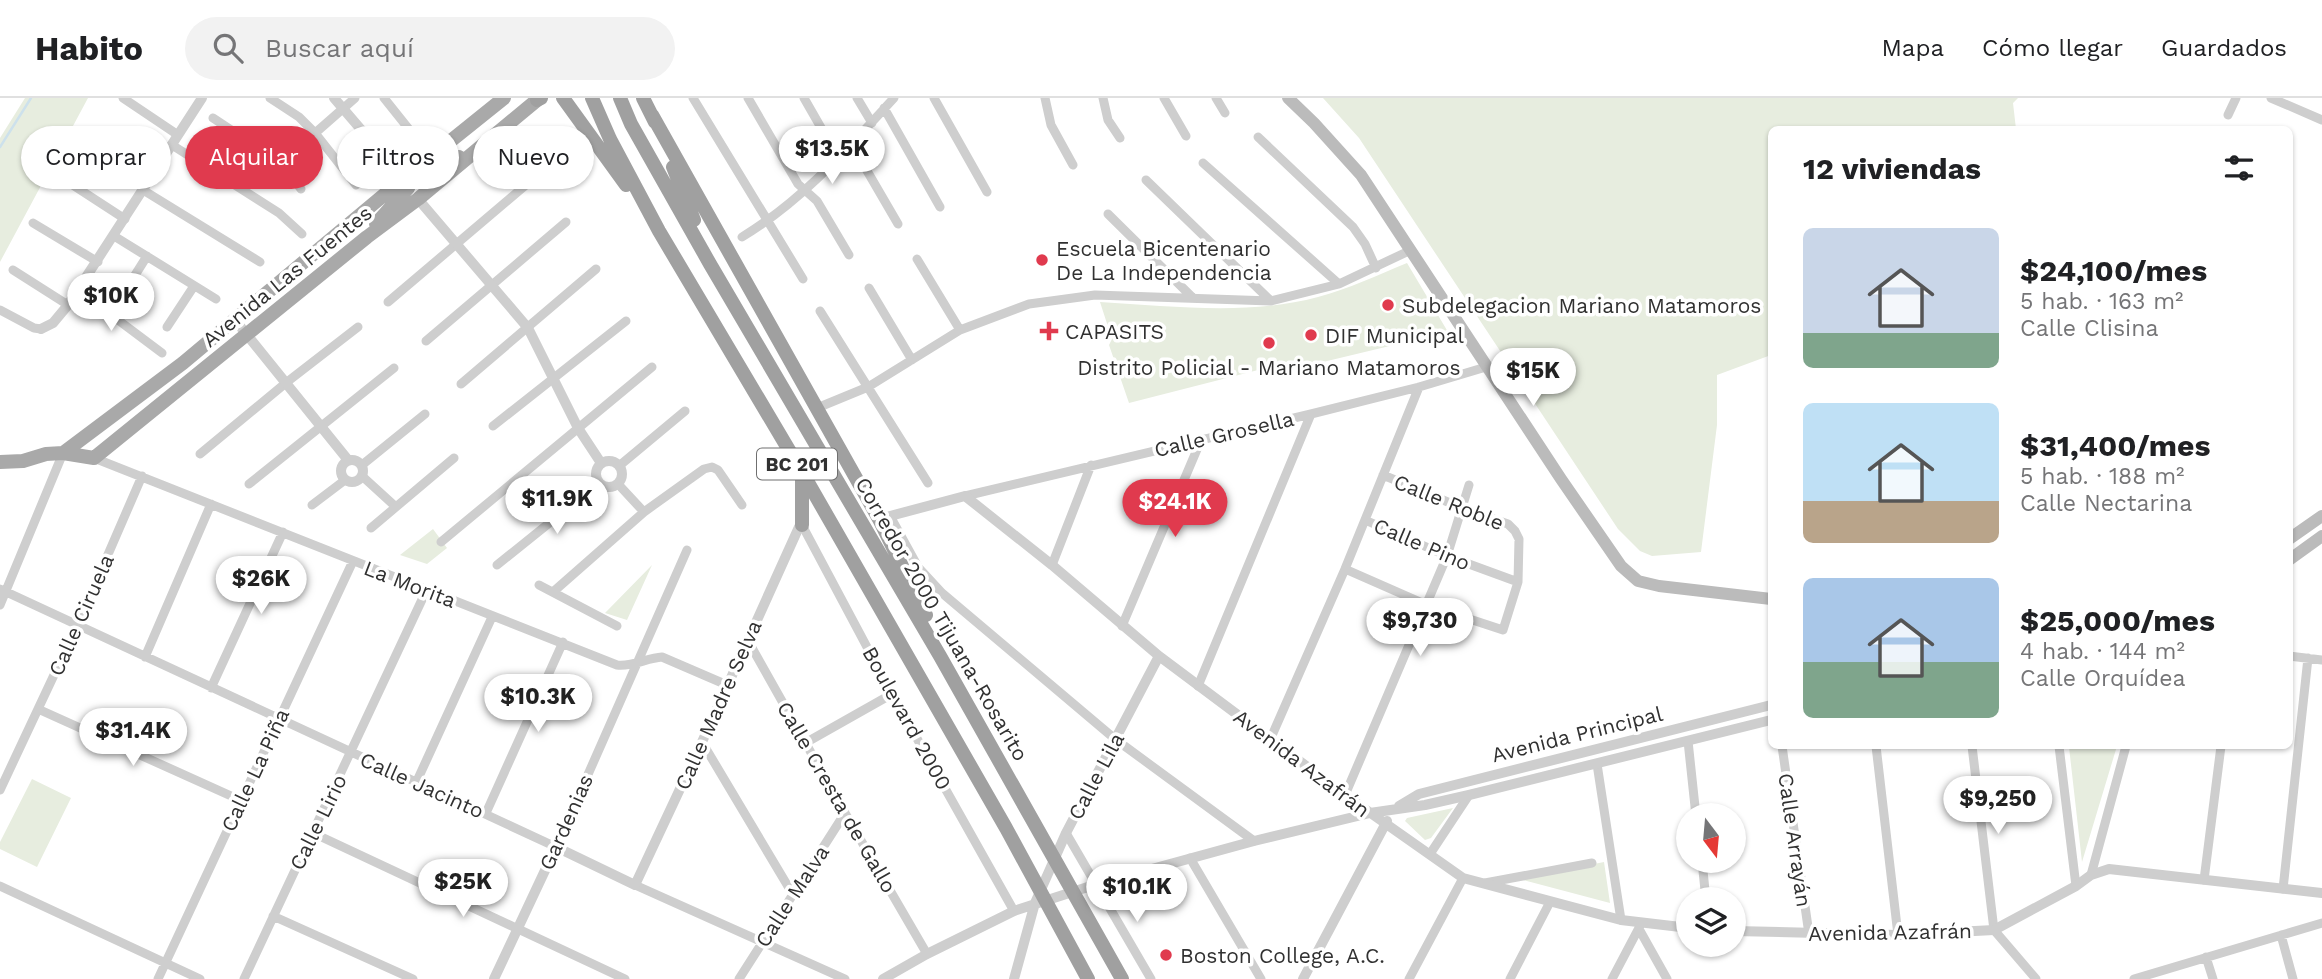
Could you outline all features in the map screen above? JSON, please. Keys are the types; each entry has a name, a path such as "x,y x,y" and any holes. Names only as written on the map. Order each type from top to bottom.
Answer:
{"highway":[{"path":"563,98 666,242"},
{"name":"BC 201","path":"592,98 610,139 666,242 802,472 1006,828 1088,979"},
{"name":"Corredor 2000 Tijuana-Rosarito","path":"620,98 631,124 710,264 940,656 1122,979"},
{"path":"643,98 817,408 884,518 932,628 940,656"},
{"path":"652,115 710,264"},
{"path":"802,472 802,525"}],"main road":[{"name":"Avenida Las Fuentes","path":"459,136 505,98"},
{"path":"1288,98 1361,175 1486,367 1621,566 1638,581 1659,586 1768,599"},
{"name":"Avenida Las Fuentes","path":"505,126 538,99"},
{"name":"Avenida Las Fuentes","path":"94,458 473,153"},
{"name":"Avenida Las Fuentes","path":"62,453 183,363 396,189"},
{"path":"367,237 401,189"},
{"path":"0,462 23,461 46,454 62,453 94,458"},
{"path":"2293,536 2322,516"},
{"path":"2293,557 2322,536"}],"street":[{"path":"123,98 175,140 279,213 302,234"},
{"path":"171,146 202,98"},
{"path":"270,98 308,126"},
{"path":"334,98 358,126"},
{"path":"323,126 355,98"},
{"path":"384,98 406,126"},
{"path":"693,98 803,279"},
{"path":"748,98 798,184 817,201 849,255"},
{"path":"804,98 839,159"},
{"path":"857,98 872,123"},
{"path":"741,237 768,221 805,191 839,159 894,98"},
{"path":"1045,98 1051,125 1073,165"},
{"path":"1104,98 1108,120 1120,138"},
{"path":"1164,98 1186,136"},
{"path":"1216,98 1225,113"},
{"path":"2228,115 2236,98"},
{"path":"2271,98 2322,120"},
{"path":"937,99 987,192"},
{"path":"884,108 940,207"},
{"path":"213,118 225,126"},
{"path":"1258,137 1353,227 1365,244 1376,268"},
{"path":"323,143 337,161"},
{"path":"852,145 898,225"},
{"path":"1203,163 1339,284"},
{"path":"1146,180 1271,301"},
{"path":"79,189 125,219"},
{"path":"388,302 521,189"},
{"path":"0,324 3,312 34,328 41,329 53,323 98,262 144,190 260,262"},
{"path":"418,199 528,328 578,428 601,463"},
{"path":"1108,214 1193,298"},
{"path":"426,341 566,222"},
{"path":"33,223 98,262"},
{"path":"114,236 216,299"},
{"path":"817,408 868,387 960,330 1029,304 1095,295 1271,301 1339,284 1411,250"},
{"path":"120,299 147,256"},
{"path":"918,260 960,330"},
{"path":"461,384 596,269"},
{"path":"13,270 68,305"},
{"path":"167,327 194,286"},
{"path":"869,289 912,360"},
{"path":"78,290 162,353"},
{"path":"820,311 928,483"},
{"path":"235,320 348,460"},
{"path":"493,426 626,321"},
{"path":"200,454 358,327"},
{"path":"441,542 652,367"},
{"name":"Calle Grosella","path":"884,518 1091,465 1419,387 1486,367"},
{"path":"249,484 394,368"},
{"path":"1270,740 1345,569 1419,387"},
{"path":"620,466 685,411"},
{"path":"312,505 345,480 356,482 362,471 425,414"},
{"path":"1198,686 1311,414"},
{"path":"1122,626 1201,440"},
{"path":"0,605 3,590 62,453"},
{"name":"La Morita","path":"94,458 617,665 624,666 662,657 727,685"},
{"path":"371,528 454,458"},
{"path":"348,460 356,460 362,471 396,507"},
{"path":"345,480 341,469 348,460"},
{"path":"613,461 620,466 622,474 618,484 606,487 599,483 596,470 601,463 613,461"},
{"path":"1052,565 1091,465"},
{"path":"553,592 644,512 704,469 712,467 718,470 742,505"},
{"name":"Calle Roble","path":"1383,475 1508,524 1518,539 1518,582"},
{"name":"Calle Ciruela","path":"0,790 77,626 142,476"},
{"path":"497,565 599,483"},
{"path":"618,484 644,512"},
{"path":"1345,795 1447,556 1469,485"},
{"name":"Avenida Azafrán","path":"965,496 1198,686 1463,878 1640,926 1676,927"},
{"path":"145,657 211,504"},
{"path":"884,518 928,580 1115,739 1254,841"},
{"name":"Calle Pino","path":"1365,520 1447,556 1518,582"},
{"name":"Calle Madre Selva","path":"635,885 802,525"},
{"name":"Boulevard 2000","path":"802,525 892,694 1014,911"},
{"path":"211,688 283,532"},
{"name":"Gardenias","path":"494,979 556,847 687,550"},
{"name":"Calle La Piña","path":"158,979 353,561"},
{"path":"1345,569 1427,605 1503,630 1518,582"},
{"path":"539,585 617,626"},
{"name":"Calle Lirio","path":"244,979 427,589"},
{"name":"Calle Jacinto","path":"3,590 351,753 486,813 635,885 845,979"},
{"path":"416,783 492,617"},
{"name":"Calle Cresta de Gallo","path":"747,639 928,954"},
{"path":"486,813 562,642"},
{"name":"Calle Lila","path":"1014,979 1035,903 1066,833 1159,656"},
{"path":"2293,656 2322,660"},
{"path":"2283,890 2308,658"},
{"path":"807,742 892,694"},
{"name":"Avenida Principal","path":"1395,808 1419,794 1768,706"},
{"path":"38,709 240,800"},
{"name":"Avenida Principal","path":"883,979 1014,911 1097,884 1254,841 1370,813 1469,795 1768,721"},
{"path":"1688,741 1695,803"},
{"path":"702,742 792,893"},
{"name":"Calle Arrayán","path":"1782,749 1809,934"},
{"path":"1876,749 1898,935"},
{"path":"1972,749 1994,930 2036,979"},
{"path":"2059,749 2076,887"},
{"path":"2091,876 2125,749"},
{"path":"2204,880 2221,749"},
{"path":"1597,764 1621,920"},
{"path":"1430,854 1469,795"},
{"path":"1303,979 1395,808"},
{"name":"Calle Malva","path":"739,979 845,813"},
{"path":"313,833 625,979"},
{"path":"1066,833 1151,979"},
{"path":"1190,858 1261,979"},
{"path":"1483,883 1592,863"},
{"name":"Avenida Azafrán","path":"1746,931 1898,935 1994,930 2076,887 2091,876 2109,869 2322,893"},
{"path":"1409,979 1463,878"},
{"path":"0,886 200,979"},
{"path":"1510,979 1550,902"},
{"path":"273,916 413,979"},
{"path":"2135,979 2322,923"},
{"path":"1612,979 1640,926"},
{"path":"1640,926 1667,979"},
{"path":"2281,935 2293,979"},
{"path":"2206,957 2213,979"}],"shaded area":[{"path":"25,98 88,98 73,126 21,126 21,189 39,189 0,262 0,138"},
{"path":"1323,98 2018,98 2013,103 2016,126 1768,126 1768,356 1717,375 1717,425 1701,552 1652,556 1640,551 1618,529 1359,138"},
{"path":"1407,263 1448,332 1265,376 1262,369 1129,403 1109,345 1112,339 1100,302 1209,308 1291,303 1329,294"},
{"path":"433,529 447,548 427,564 400,555"},
{"path":"652,565 627,620 605,613"},
{"path":"2069,749 2116,749 2082,862"},
{"path":"32,779 71,798 37,867 0,849 0,842"},
{"path":"1453,808 1431,838 1425,840 1405,821 1407,818"},
{"path":"1604,862 1610,903 1519,879"}],"waterway":[{"path":"0,147 31,98"}],"place":[{"name":"Escuela Bicentenario De La Independencia","path":"1042,260"},
{"name":"Subdelegacion Mariano Matamoros","path":"1388,305"},
{"name":"CAPASITS","path":"1049,331"},
{"name":"DIF Municipal","path":"1311,335"},
{"name":"Distrito Policial - Mariano Matamoros","path":"1269,343"},
{"name":"Boston College, A.C.","path":"1166,955"}]}
